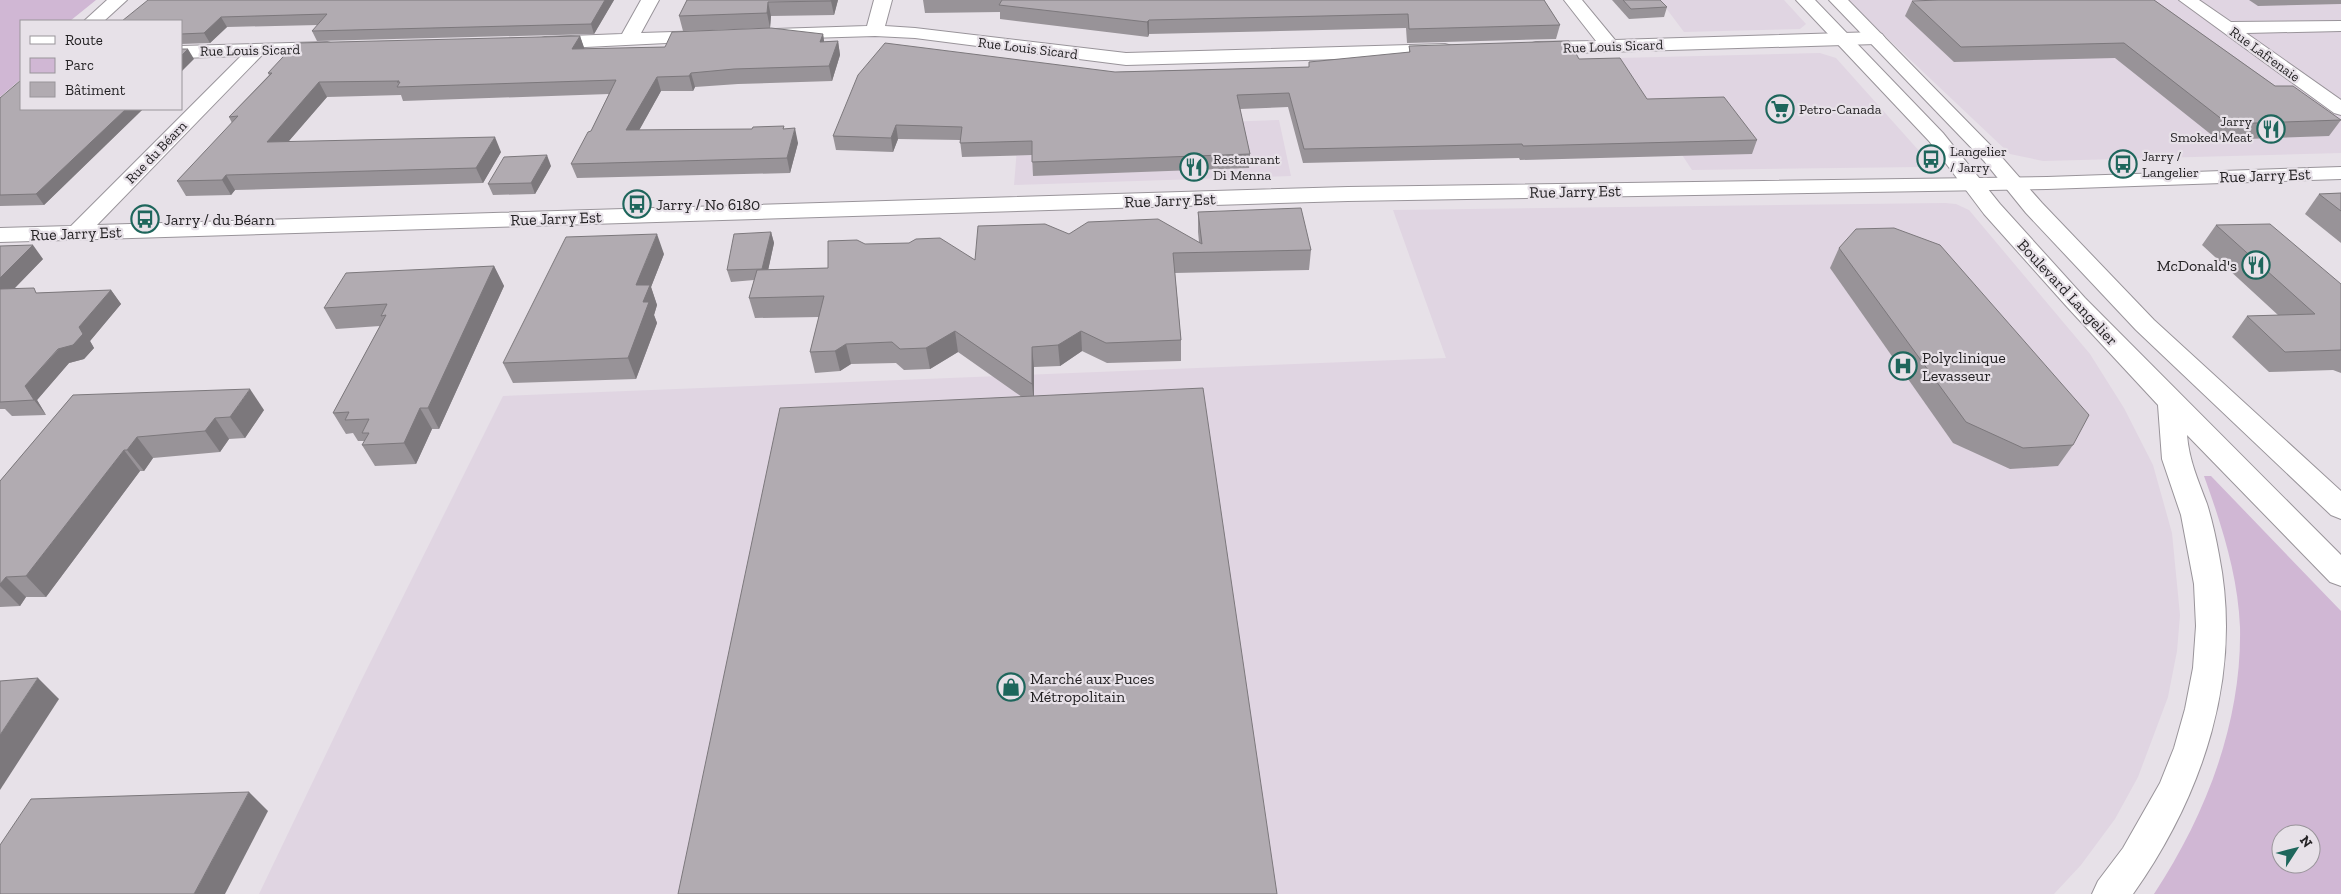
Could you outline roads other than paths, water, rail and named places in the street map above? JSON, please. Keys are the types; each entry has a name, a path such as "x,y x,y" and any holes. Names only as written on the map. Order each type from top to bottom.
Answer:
{"street":[{"path":"94,20 118,0"},
{"path":"628,40 650,0"},
{"path":"875,31 883,0"},
{"path":"1573,0 1610,46"},
{"name":"Boulevard Langelier","path":"1805,0 1839,39 1881,78 1918,118 1955,159 1990,207 2171,403 2341,574"},
{"name":"Boulevard Langelier","path":"1838,0 1991,157 2011,184 2170,349 2338,504"},
{"name":"Rue Lafrenaie","path":"2188,0 2341,109"},
{"path":"2228,28 2341,26"},
{"name":"Rue Louis Sicard","path":"754,35 875,31 1126,59 1461,50"},
{"path":"528,43 726,36"},
{"name":"Rue Louis Sicard","path":"1520,48 1876,38"},
{"name":"Rue Louis Sicard","path":"182,52 344,48"},
{"name":"Rue du Béarn","path":"77,233 256,50"},
{"name":"Rue Jarry Est","path":"0,235 1348,194 2011,184 2341,173"},
{"path":"2111,894 2131,869 2171,800 2191,749 2208,678 2211,651 2209,584 2193,507 2178,468 2171,403"}],"place":[{"name":"Petro-Canada","path":"1780,109"},
{"name":"Jarry Smoked Meat","path":"2271,129"},
{"name":"Langelier / Jarry","path":"1931,159"},
{"name":"Jarry / Langelier","path":"2123,164"},
{"name":"Restaurant Di Menna","path":"1194,167"},
{"name":"Jarry / No 6180","path":"637,204"},
{"name":"Jarry / du Béarn","path":"145,219"},
{"name":"McDonald's","path":"2256,265"},
{"name":"Polyclinique Levasseur","path":"1903,366"},
{"name":"Marché aux Puces Métropolitain","path":"1011,687"}]}
